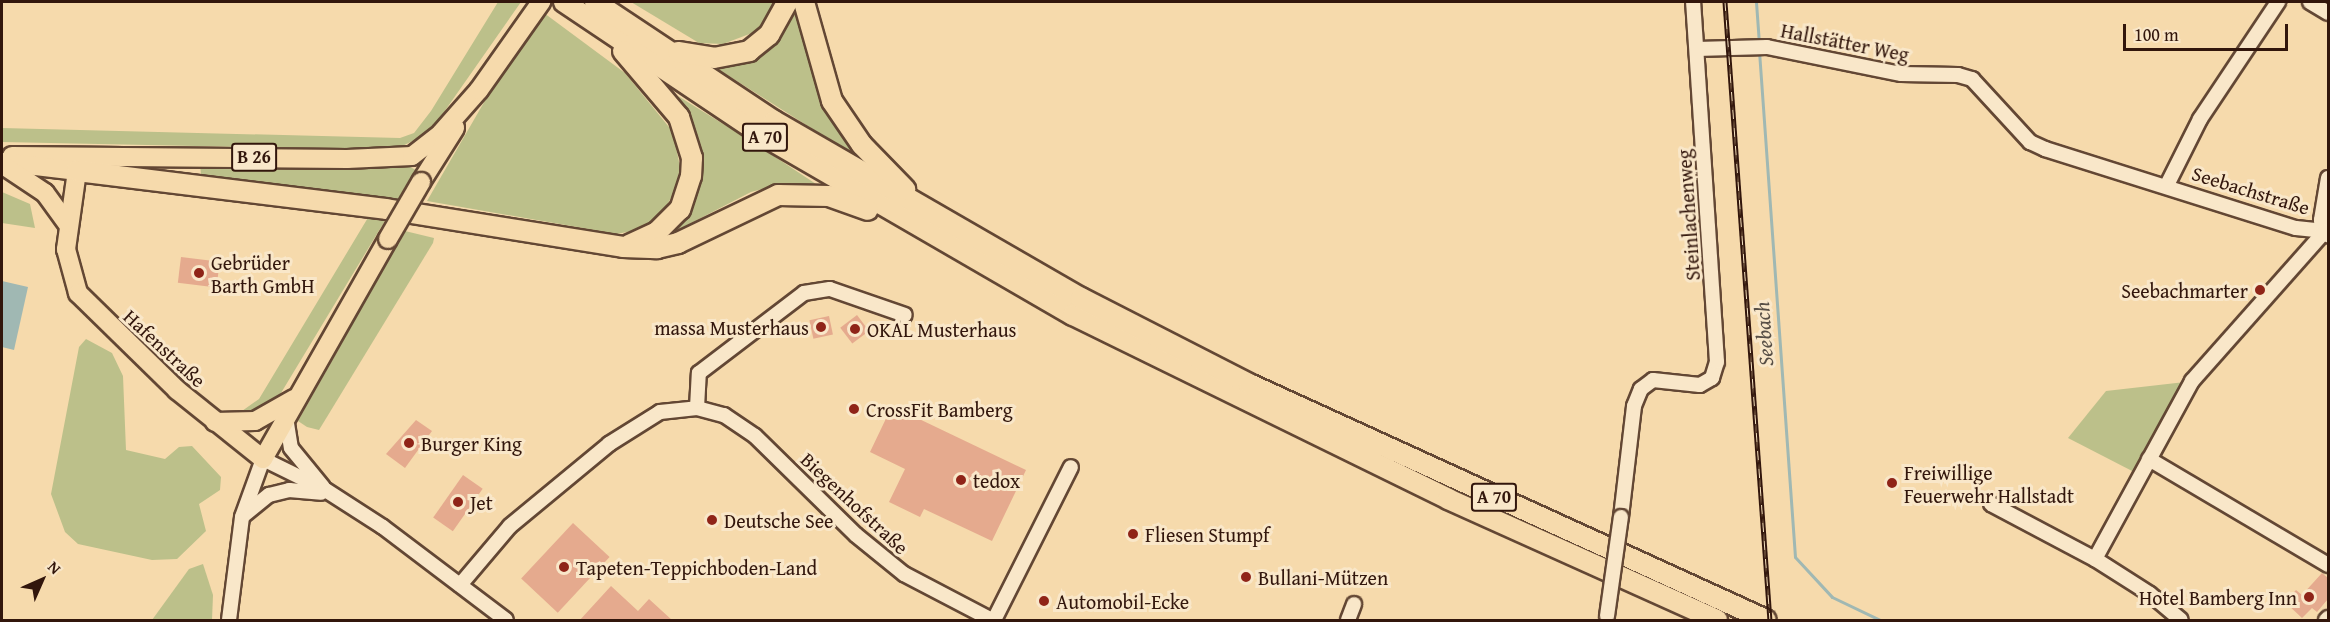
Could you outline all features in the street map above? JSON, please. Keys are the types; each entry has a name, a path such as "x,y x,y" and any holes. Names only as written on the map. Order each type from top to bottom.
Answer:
{"highway":[{"name":"A 70","path":"564,2 764,136 939,229 1247,403 1717,621"},
{"name":"A 70","path":"595,2 939,229 1250,384 1766,621"},
{"path":"663,48 714,58 749,51 776,27 787,2"},
{"path":"804,2 823,76 845,123 883,170 939,229"},
{"path":"599,27 666,99 679,117 692,158 688,191 680,209 657,232 623,247"},
{"path":"77,171 386,209 623,247 657,248 678,243 760,201 807,192 939,229"}],"main road":[{"name":"B 26","path":"263,459 421,182 529,11 541,2"},
{"name":"B 26","path":"2,157 57,153 401,158 423,150 479,90"},
{"path":"2,163 77,171"},
{"path":"2,163 45,193 67,223"},
{"name":"Hafenstraße","path":"77,171 67,223 66,249 73,284 86,302 215,422 263,459"},
{"path":"215,422 255,422 298,396"}],"street":[{"name":"Steinlachenweg","path":"1606,618 1634,406 1641,389 1653,380 1695,386 1712,378 1717,351 1693,2"},
{"path":"2167,184 2200,119 2278,2"},
{"path":"2310,2 2328,13"},
{"name":"Hallstätter Weg","path":"1697,48 1767,47 1901,74 1946,74 1972,80 2037,146 2167,184"},
{"name":"Seebachstraße","path":"2167,184 2295,228 2326,233 2322,207 2328,178"},
{"path":"2095,559 2198,374 2237,336 2326,233"},
{"path":"698,408 699,373 804,293 830,289 905,315"},
{"name":"Biegenhofstraße","path":"460,585 510,526 609,444 660,412 698,408 724,415 755,436 892,565 932,591 993,621 1071,467"},
{"path":"286,417 291,448 330,492"},
{"path":"229,621 236,548 242,517 263,459 330,492 440,570 506,621"},
{"path":"2149,459 2328,565"},
{"path":"242,517 269,495 289,489 330,492"},
{"path":"1991,504 2095,559 2150,594 2181,621"},
{"path":"1348,621 1354,604"}],"green space":[{"path":"498,2 521,2 437,122 423,136 394,150 2,142 2,128 400,138 414,133 431,111"},
{"path":"631,2 778,2 760,30 723,44 699,43"},
{"path":"799,2 868,164 710,64 786,19"},
{"path":"544,13 625,73 673,132 680,167 676,189 662,214 641,229 617,234 427,201 490,92"},
{"path":"678,96 816,184 781,184 751,192 664,237 689,210 700,185 702,158"},
{"path":"200,165 410,167 416,170 398,200 201,174"},
{"path":"2,192 30,204 35,228 2,223"},
{"path":"369,216 386,219 281,393 271,404 243,417 242,411 259,399"},
{"path":"405,231 434,238 433,243 319,430 307,427 298,421"},
{"path":"86,339 112,353 123,376 126,450 165,459 179,447 192,446 221,477 220,490 199,504 206,531 177,559 152,560 78,544 65,532 51,494 79,347"},
{"path":"2185,382 2136,473 2068,438 2106,391"},
{"path":"203,564 213,595 212,620 152,620 189,569"}],"water":[{"path":"2,281 28,287 14,350 2,347"}],"building":[{"name":"Gebrüder Barth GmbH","path":"181,257 220,262 217,288 178,283"},
{"name":"OKAL Musterhaus","path":"857,315 869,331 852,344 840,328"},
{"name":"massa Musterhaus","path":"829,316 833,335 813,339 809,320"},
{"name":"tedox","path":"892,406 1026,470 992,541 924,509 920,517 889,502 905,469 870,452"},
{"name":"Burger King","path":"416,420 432,431 405,468 386,454"},
{"name":"Jet","path":"463,475 483,489 453,531 433,518"},
{"name":"Tapeten-Teppichboden-Land","path":"573,523 610,557 558,613 521,579"},
{"name":"Hotel Bamberg Inn","path":"2322,573 2328,578 2328,599 2317,612 2312,608 2302,618 2285,602 2296,590 2302,595"},
{"path":"611,586 638,611 649,599 673,621 579,621"}],"waterway":[{"name":"Seebach","path":"1756,2 1759,44"},
{"name":"Seebach","path":"1759,51 1795,557 1832,597 1880,620"}],"railway":[{"path":"1725,2 1770,620"}],"place":[{"name":"Gebrüder Barth GmbH","path":"199,273"},
{"name":"Seebachmarter","path":"2260,290"},
{"name":"massa Musterhaus","path":"821,327"},
{"name":"OKAL Musterhaus","path":"855,329"},
{"name":"CrossFit Bamberg","path":"854,409"},
{"name":"Burger King","path":"409,443"},
{"name":"tedox","path":"961,480"},
{"name":"Freiwillige Feuerwehr Hallstadt","path":"1892,483"},
{"name":"Jet","path":"458,502"},
{"name":"Deutsche See","path":"712,520"},
{"name":"Fliesen Stumpf","path":"1133,534"},
{"name":"Tapeten-Teppichboden-Land","path":"564,567"},
{"name":"Bullani-Mützen","path":"1246,577"},
{"name":"Hotel Bamberg Inn","path":"2309,597"},
{"name":"Automobil-Ecke","path":"1044,601"}]}
